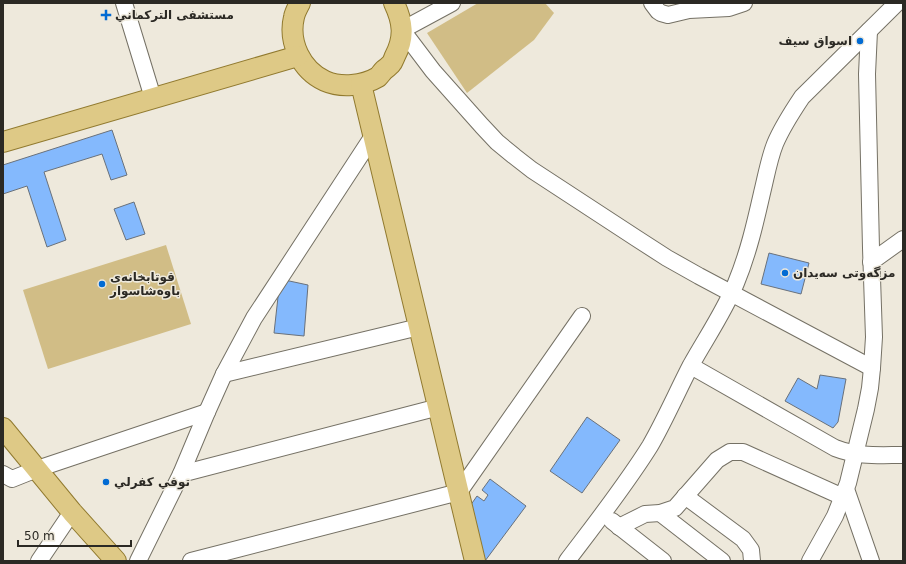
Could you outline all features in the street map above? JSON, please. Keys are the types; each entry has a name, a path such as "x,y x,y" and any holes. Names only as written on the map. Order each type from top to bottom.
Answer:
{"main road":[{"path":"300,3 294,16 292,30 298,56 310,71 325,81 342,86 361,84 378,77 391,64 399,48 402,30 400,15 394,3"},
{"path":"3,142 298,56"},
{"path":"361,84 475,561"},
{"path":"3,428 72,512 116,561"}],"street":[{"path":"124,3 153,98"},
{"path":"452,3 402,30 434,71 492,137 532,170 667,258 872,368"},
{"path":"652,3 658,11 668,15 689,10 729,8 744,3"},
{"path":"566,561 602,514 650,446 731,293 748,251 769,163 782,128 802,97 869,31 890,6"},
{"path":"810,561 835,516 845,493 866,409 872,368 874,337 867,74 869,31"},
{"path":"138,561 181,474 206,412 224,374 254,318 373,136"},
{"path":"871,262 903,239"},
{"path":"191,561 459,492 582,316"},
{"path":"224,374 419,327"},
{"path":"691,366 840,450 855,454 903,455"},
{"path":"181,474 439,407"},
{"path":"3,474 12,479 37,469 206,412"},
{"path":"619,527 645,514 675,508 717,460 730,452 743,452 845,493 871,561"},
{"path":"685,496 743,538 752,550 752,561"},
{"path":"39,561 72,512"},
{"path":"660,512 722,561"},
{"path":"602,514 663,561"}],"shaded area":[{"path":"478,3 545,3 554,13 534,40 467,93 427,33"},
{"path":"166,245 191,324 48,369 23,290"}],"building":[{"path":"112,130 127,175 111,180 102,154 44,172 66,240 47,247 27,186 3,194 3,165"},
{"path":"134,202 145,234 126,240 114,209"},
{"name":"مزگەوتی سەیدان","path":"769,253 809,263 801,294 761,284"},
{"path":"280,279 308,285 304,336 274,333"},
{"path":"820,375 846,379 838,422 833,428 785,401 798,378 817,389"},
{"path":"587,417 620,440 582,493 550,471"},
{"path":"490,479 526,506 485,561 470,506 477,496 484,501 488,495 482,490"}],"place":[{"name":"مستشفى التركماني","path":"106,15"},
{"name":"اسواق سيف","path":"860,41"},
{"name":"مزگەوتی سەیدان","path":"785,273"},
{"name":"قوتابخانەی باوەشاسوار","path":"102,284"},
{"name":"توفي كفرلي","path":"106,482"}]}
